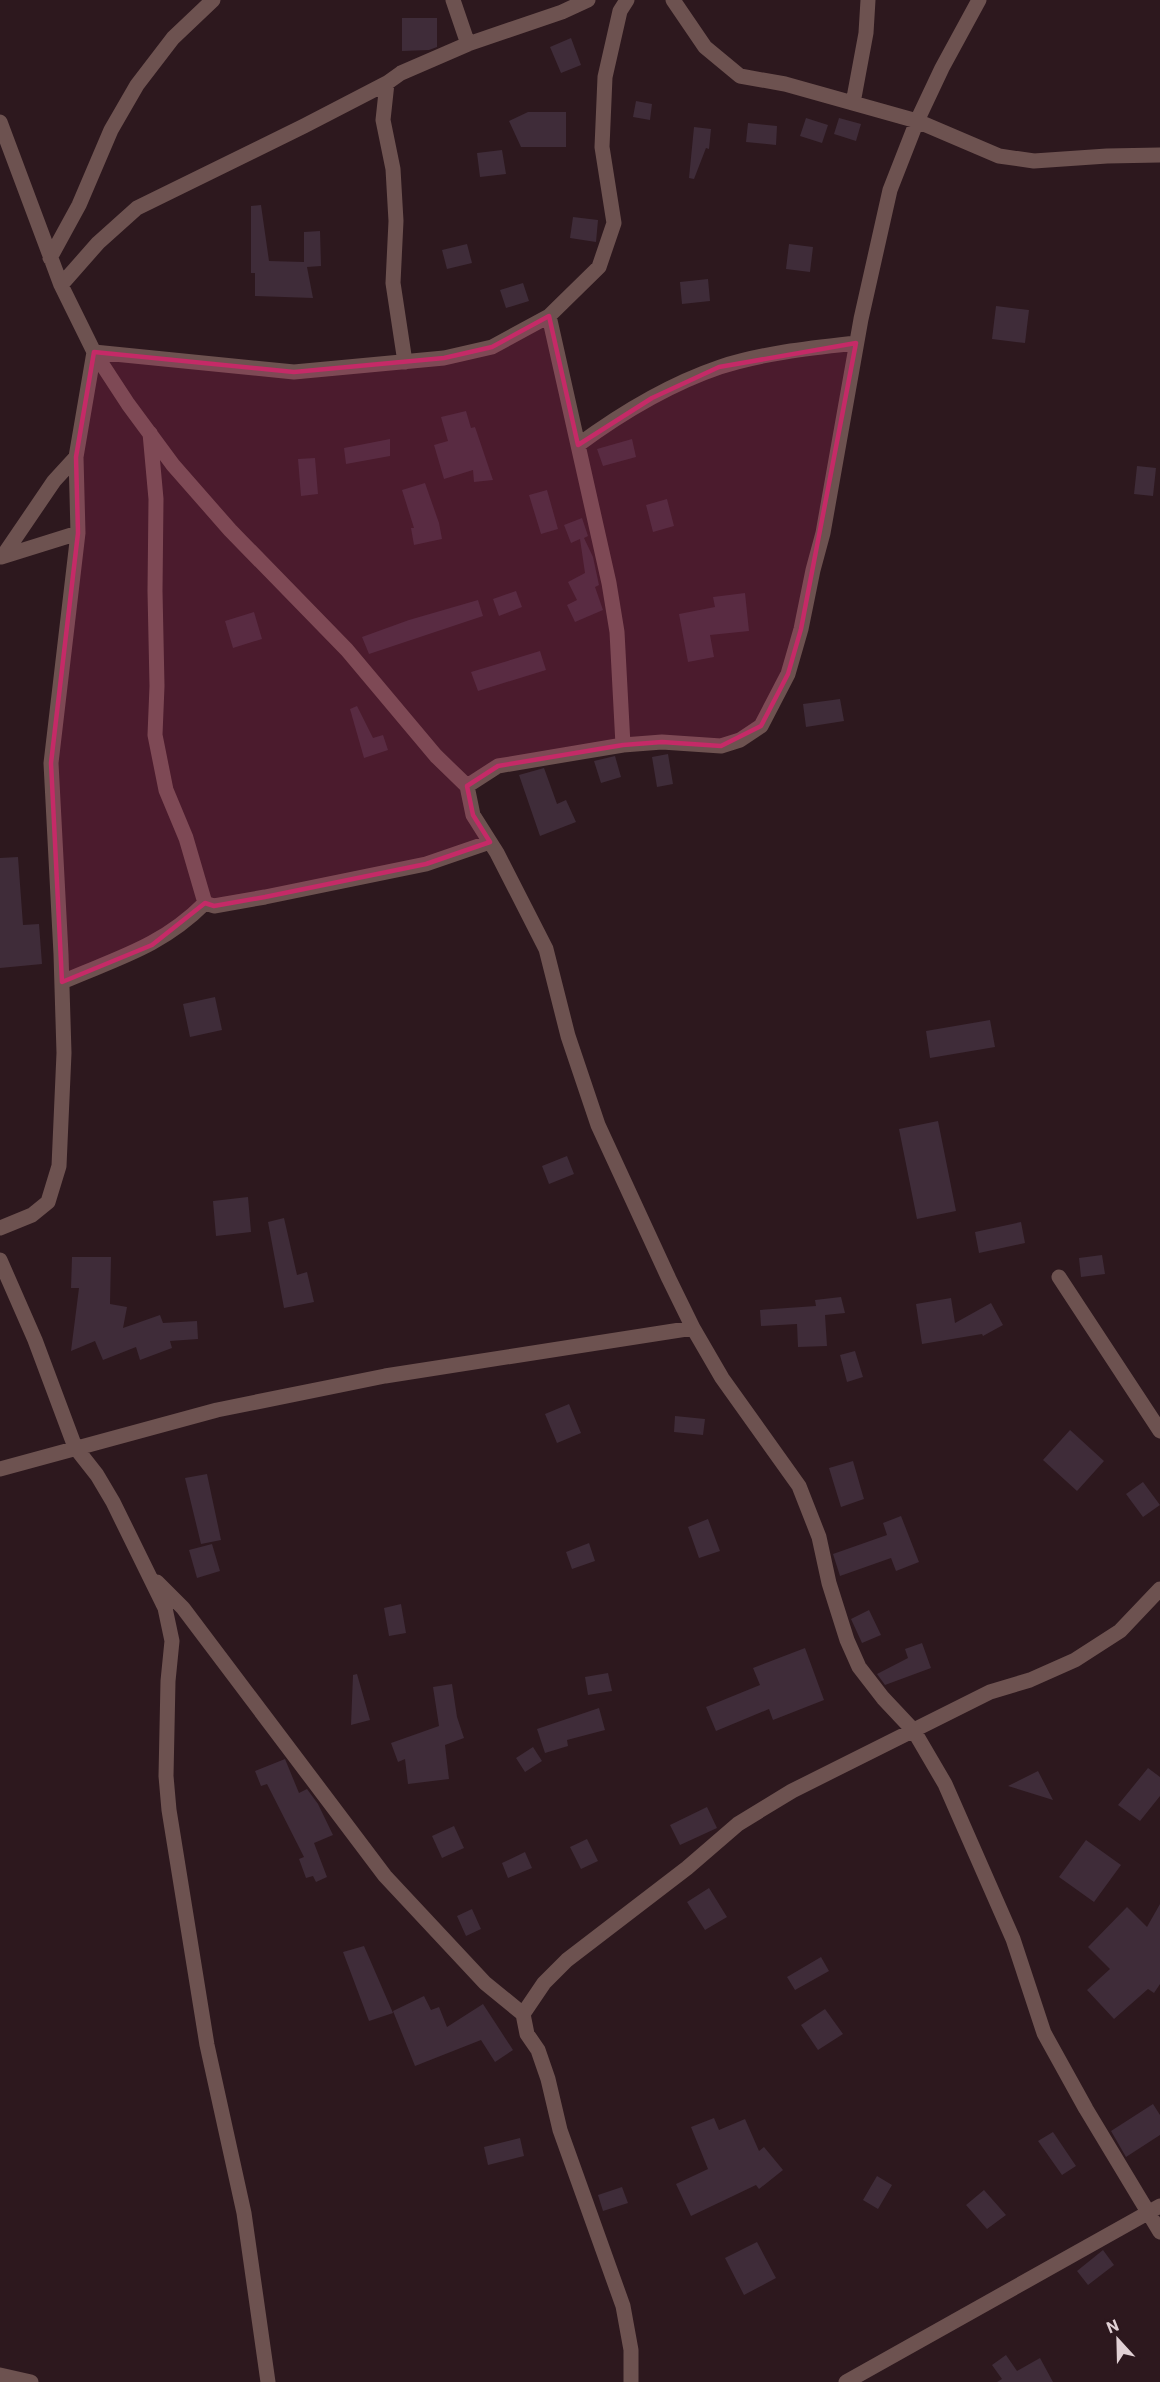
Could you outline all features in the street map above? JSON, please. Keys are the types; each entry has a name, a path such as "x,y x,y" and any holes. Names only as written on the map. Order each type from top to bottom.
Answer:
{"street":[{"path":"50,258 79,205 111,130 137,85 173,38 213,0"},
{"path":"453,0 468,44"},
{"path":"61,285 98,243 137,208 387,83 401,73 468,44 562,12 588,0"},
{"path":"94,352 294,372 444,358 492,347 549,316 599,267 614,223 602,147 605,77 620,11 627,0"},
{"path":"673,0 705,47 740,76 785,84 917,121 999,156 1034,161 1160,155"},
{"path":"853,103 866,33 868,0"},
{"path":"467,786 498,766 623,745 662,742 721,746 740,740 761,726 788,674 801,629 823,533 856,343 890,190 917,121 942,68 979,0"},
{"path":"387,83 383,120 393,170 396,221 393,283 405,362"},
{"path":"0,122 61,285 94,352 150,433 173,465 230,530 347,650 436,756 467,786 473,815 490,842 546,949 568,1036 598,1125 693,1329 722,1378 799,1486 819,1537 829,1583 847,1640 859,1667 883,1698 914,1731 945,1784 1013,1939 1044,2032 1086,2109 1154,2209 1160,2232"},
{"path":"549,316 609,583 614,612 623,745"},
{"path":"578,445 613,419 652,398 719,368 803,349 856,343"},
{"path":"0,1228 33,1215 48,1202 59,1166 64,1053 51,763 78,533 76,456 94,352"},
{"path":"150,433 156,499 155,735 166,790 186,838 205,903"},
{"path":"1,557 54,481 76,456"},
{"path":"1,557 78,533"},
{"path":"205,903 214,906 415,866 490,842"},
{"path":"62,982 152,945 186,922 205,903"},
{"path":"0,1260 35,1340 75,1447 97,1475 113,1502 165,1608 172,1641 168,1681 166,1776 180,1884 207,2045 244,2213 268,2382"},
{"path":"1059,1277 1160,1431"},
{"path":"0,1469 217,1410 385,1376 693,1329"},
{"path":"149,1574 183,1608 385,1876 485,1983 523,2014 527,2034 538,2050 548,2079 560,2130 623,2306 631,2350 631,2382"},
{"path":"523,2014 544,1983 567,1960 687,1868 738,1824 792,1791 990,1692 1030,1680 1075,1660 1120,1631 1160,1589"},
{"path":"846,2382 890,2360 1154,2209"},
{"path":"0,2375 31,2382"}],"highlighted area":[{"path":"549,316 578,445 652,398 719,367 856,343 801,629 788,674 761,726 721,746 662,742 623,745 498,766 467,786 473,815 490,842 426,864 214,906 205,903 152,945 62,982 51,763 78,533 76,457 94,352 294,372 444,358 492,347"}],"building":[{"path":"402,18 437,18 437,47 429,50 402,51"},
{"path":"571,38 581,65 561,73 550,47"},
{"path":"636,101 652,104 650,120 633,117"},
{"path":"528,112 566,112 566,147 521,147 509,121"},
{"path":"806,118 828,125 822,143 800,136"},
{"path":"839,118 861,124 856,141 834,134"},
{"path":"748,123 777,126 776,145 746,142"},
{"path":"694,127 711,129 709,149 706,148 694,179 689,178"},
{"path":"502,150 506,174 480,177 477,153"},
{"path":"261,205 269,261 304,262 304,232 320,231 321,266 307,267 313,298 255,296 255,273 251,273 251,206"},
{"path":"573,217 598,220 596,242 570,238"},
{"path":"467,244 472,263 447,269 442,250"},
{"path":"789,244 813,247 810,272 786,269"},
{"path":"708,279 710,301 682,304 680,282"},
{"path":"523,283 529,301 506,308 500,290"},
{"path":"996,306 1029,310 1025,343 992,339"},
{"path":"466,411 471,428 475,427 493,480 474,482 473,470 444,479 434,445 448,441 441,417"},
{"path":"390,439 390,456 346,464 344,448"},
{"path":"632,439 636,457 603,466 597,449"},
{"path":"315,458 318,494 301,496 298,459"},
{"path":"1137,466 1156,468 1153,496 1134,494"},
{"path":"425,483 442,539 414,545 411,528 414,528 402,490"},
{"path":"547,490 558,529 541,534 529,495"},
{"path":"667,499 674,526 653,532 646,505"},
{"path":"582,518 588,536 584,538 593,557 599,585 595,587 603,610 575,622 567,605 577,600 568,582 585,573 580,539 571,543 564,525"},
{"path":"516,591 522,607 499,616 493,599"},
{"path":"745,593 749,631 710,635 714,657 688,662 679,614 715,607 713,597"},
{"path":"478,600 483,616 369,654 362,637 409,620"},
{"path":"254,612 262,639 233,648 225,621"},
{"path":"540,651 546,670 478,691 471,672"},
{"path":"840,699 844,721 806,727 803,704"},
{"path":"357,706 373,738 383,735 388,750 364,758 350,709"},
{"path":"668,754 673,784 657,787 652,757"},
{"path":"615,756 621,777 601,783 594,761"},
{"path":"544,768 557,804 566,800 576,822 540,836 519,775"},
{"path":"18,857 23,925 39,924 42,964 0,968 0,858"},
{"path":"215,997 222,1030 190,1037 183,1004"},
{"path":"990,1020 995,1047 930,1058 926,1031"},
{"path":"938,1121 956,1211 917,1219 899,1129"},
{"path":"567,1156 574,1174 549,1184 542,1166"},
{"path":"248,1197 251,1232 216,1236 213,1201"},
{"path":"284,1218 297,1275 307,1272 314,1302 284,1308 268,1222"},
{"path":"1021,1222 1025,1243 979,1253 975,1232"},
{"path":"1102,1255 1105,1274 1081,1277 1079,1258"},
{"path":"72,1257 111,1257 110,1304 127,1307 123,1328 160,1315 163,1323 197,1321 198,1339 170,1341 172,1348 140,1360 136,1347 103,1360 95,1341 71,1351 79,1288 71,1288"},
{"path":"841,1297 845,1313 825,1315 827,1346 798,1347 797,1324 761,1326 760,1310 816,1306 815,1300"},
{"path":"951,1298 955,1323 991,1303 1003,1325 983,1336 982,1334 922,1344 916,1304"},
{"path":"855,1351 863,1377 847,1382 840,1355"},
{"path":"569,1404 581,1433 557,1443 545,1414"},
{"path":"675,1416 705,1419 703,1435 674,1432"},
{"path":"1070,1430 1104,1461 1077,1491 1043,1460"},
{"path":"853,1461 864,1499 841,1507 829,1468"},
{"path":"207,1474 221,1540 201,1544 185,1478"},
{"path":"1143,1482 1160,1505 1143,1517 1126,1494"},
{"path":"901,1516 919,1562 896,1571 891,1558 840,1576 833,1554 887,1535 883,1523"},
{"path":"708,1519 720,1551 699,1558 688,1527"},
{"path":"589,1543 595,1561 572,1569 566,1552"},
{"path":"212,1544 220,1571 197,1578 189,1550"},
{"path":"401,1604 406,1633 389,1636 384,1608"},
{"path":"869,1610 881,1635 862,1643 851,1619"},
{"path":"922,1643 931,1668 885,1685 877,1674 908,1658 905,1649"},
{"path":"805,1648 824,1700 773,1720 769,1709 716,1731 706,1707 760,1685 753,1668"},
{"path":"608,1673 612,1691 588,1695 585,1677"},
{"path":"357,1674 370,1720 351,1725 353,1675"},
{"path":"452,1684 457,1717 464,1738 445,1745 449,1779 408,1784 405,1759 398,1762 391,1743 439,1726 433,1687"},
{"path":"599,1708 605,1730 567,1740 568,1746 545,1753 537,1729"},
{"path":"533,1747 542,1761 525,1772 516,1758"},
{"path":"285,1759 299,1793 307,1789 318,1804 333,1835 314,1843 327,1877 316,1882 313,1876 306,1878 299,1859 304,1857 267,1784 261,1786 255,1771"},
{"path":"1148,1768 1160,1777 1160,1796 1140,1821 1118,1805"},
{"path":"1038,1771 1053,1800 1008,1786"},
{"path":"707,1807 717,1828 680,1845 670,1825"},
{"path":"454,1826 464,1848 442,1858 432,1836"},
{"path":"587,1839 598,1861 581,1869 570,1847"},
{"path":"1086,1840 1121,1865 1094,1902 1059,1877"},
{"path":"525,1852 532,1868 508,1878 502,1863"},
{"path":"709,1888 727,1917 705,1930 687,1902"},
{"path":"1160,1904 1160,1984 1154,1993 1148,1989 1114,2019 1087,1990 1110,1969 1088,1947 1127,1907 1147,1927"},
{"path":"472,1909 481,1929 466,1936 457,1916"},
{"path":"364,1946 393,2013 369,2021 343,1952"},
{"path":"821,1957 829,1971 795,1990 787,1977"},
{"path":"424,1996 431,2010 439,2007 447,2027 483,2004 513,2050 495,2062 481,2040 415,2066 393,2011"},
{"path":"825,2009 843,2034 818,2050 801,2025"},
{"path":"1153,2104 1160,2115 1160,2135 1126,2157 1111,2131"},
{"path":"714,2118 719,2130 745,2119 759,2151 764,2147 783,2170 759,2189 756,2185 691,2216 676,2184 708,2169 691,2127"},
{"path":"1053,2132 1076,2166 1062,2175 1038,2141"},
{"path":"520,2138 524,2156 488,2165 484,2147"},
{"path":"877,2176 892,2185 878,2209 863,2200"},
{"path":"622,2187 628,2203 603,2211 598,2195"},
{"path":"984,2190 1006,2215 987,2229 966,2205"},
{"path":"757,2242 776,2278 744,2295 725,2258"},
{"path":"1103,2250 1114,2265 1088,2285 1077,2271"},
{"path":"1006,2355 1017,2371 1040,2358 1053,2382 997,2382 1002,2379 992,2365"}]}
